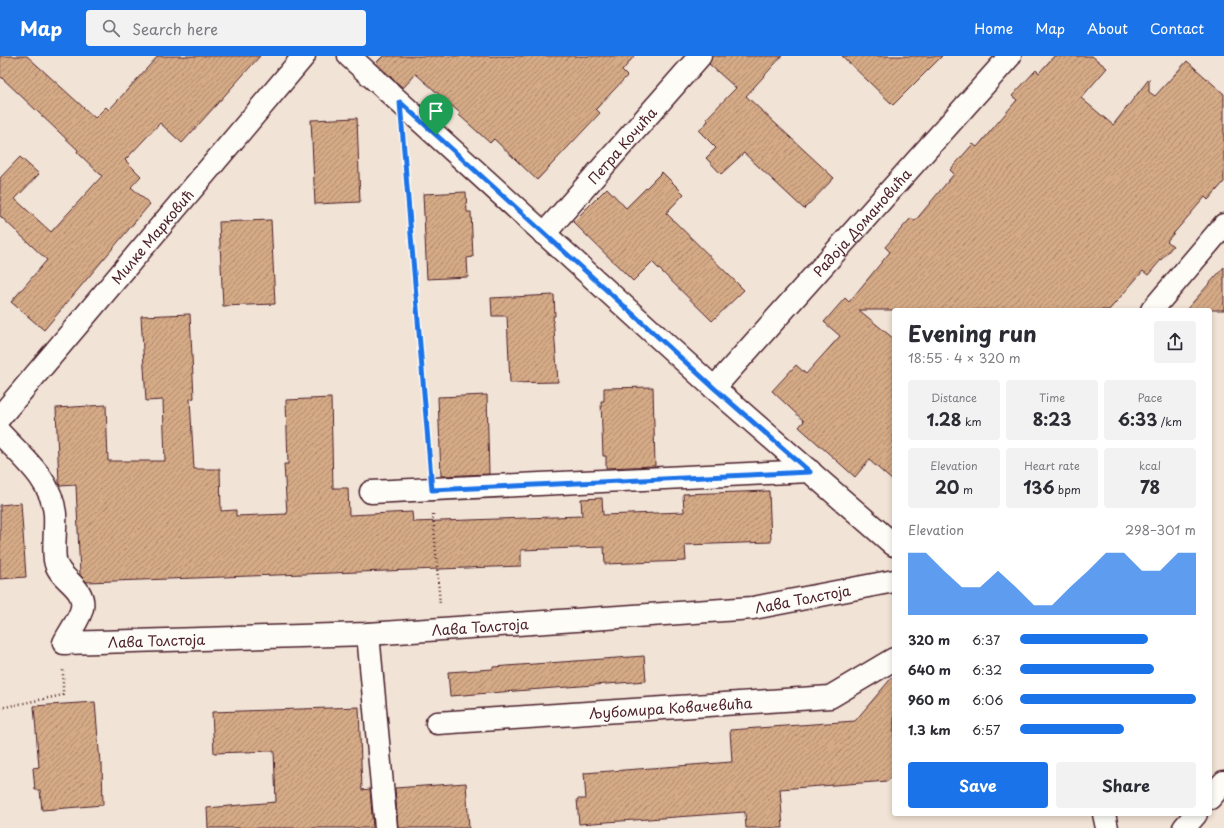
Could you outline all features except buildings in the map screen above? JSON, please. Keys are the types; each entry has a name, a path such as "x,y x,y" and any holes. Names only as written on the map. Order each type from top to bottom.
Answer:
{"street":[{"name":"Милке Марковић","path":"0,417 304,56"},
{"path":"350,56 714,388 892,543"},
{"name":"Петра Кочића","path":"544,234 700,56"},
{"name":"Радоја Домановића","path":"714,388 1010,56"},
{"path":"1154,308 1224,225"},
{"path":"0,433 46,483 53,500 55,560 62,576 77,588 82,598 82,608 64,643"},
{"path":"371,492 810,472"},
{"name":"Лава Толстоја","path":"64,643 368,634 753,608 892,581"},
{"path":"368,634 386,828"},
{"name":"Љубомира Ковачевића","path":"437,723 830,697 892,660"},
{"path":"1212,796 1224,782"},
{"path":"1104,816 1106,828"},
{"path":"1184,828 1194,816"}],"path":[{"path":"400,102 442,629"},
{"path":"0,708 63,695 64,643"}],"route":[{"path":"400,102 436,135 714,388 810,472 432,490 400,102"}]}
